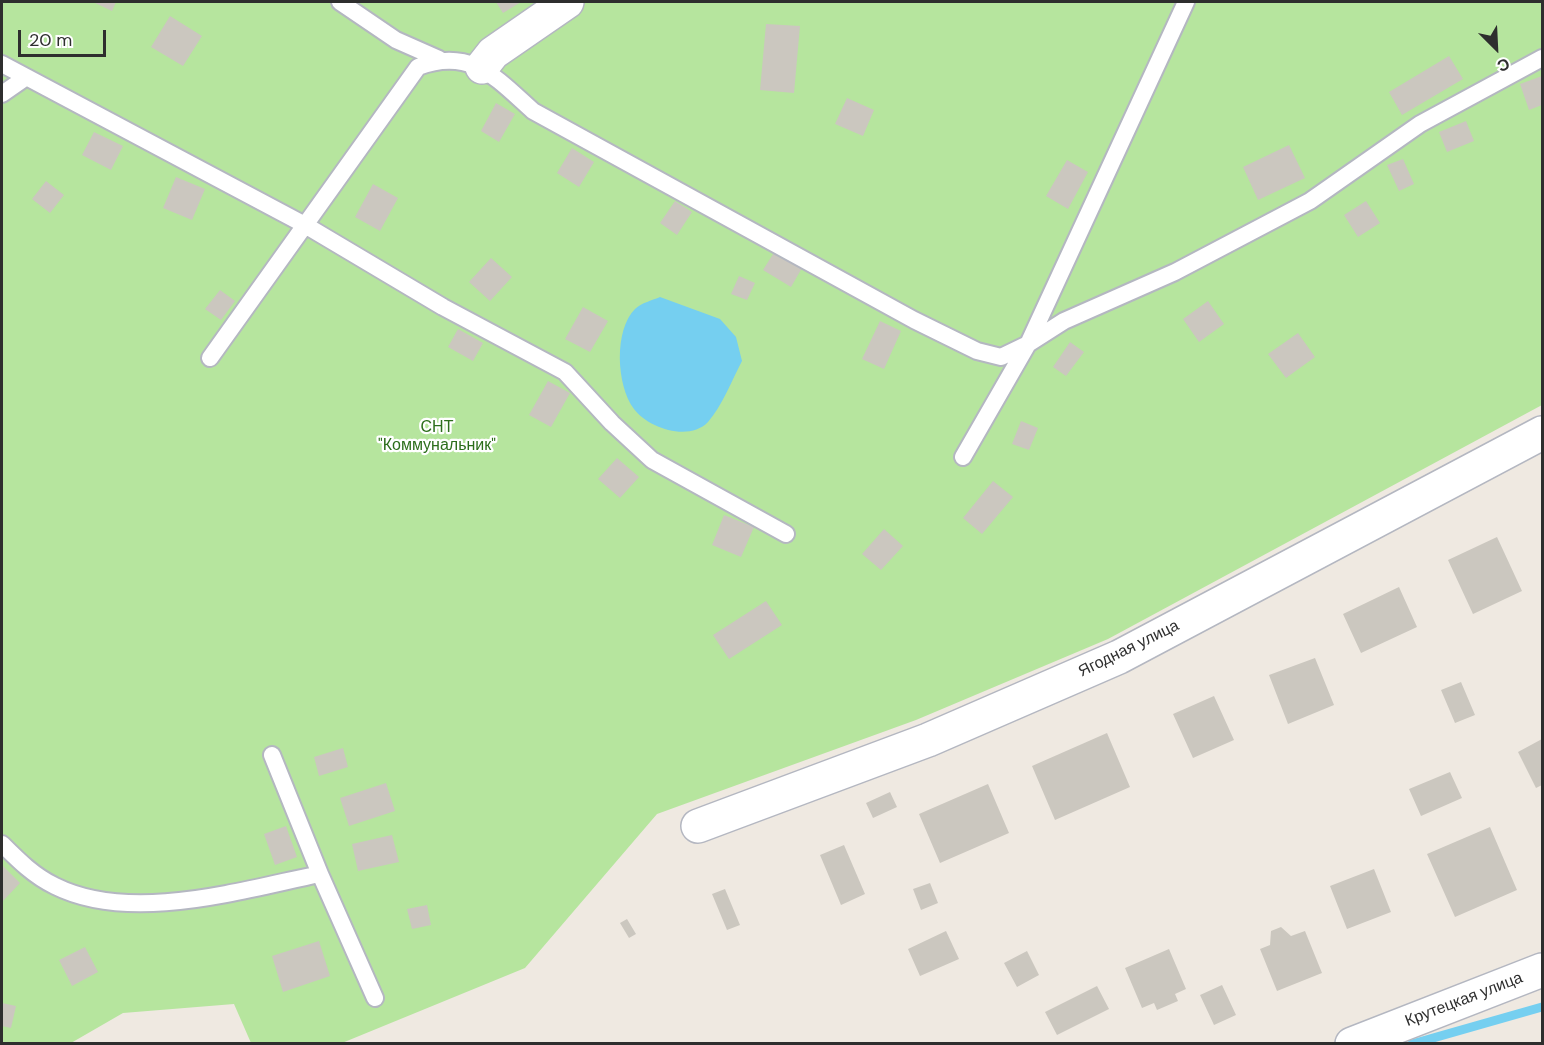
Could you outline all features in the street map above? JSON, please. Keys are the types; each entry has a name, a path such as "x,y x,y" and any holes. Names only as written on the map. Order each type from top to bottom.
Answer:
{"street":[{"path":"482,66 493,53 560,4"},
{"name":"Ягодная улица","path":"698,826 928,740 1119,657 1542,433"},
{"name":"Крутецкая улица","path":"1352,1044 1542,970"}],"lane":[{"path":"340,2 396,40 439,59 482,66 533,111 914,321 977,351 1001,357 1028,344 1064,321 1175,272 1310,201 1420,124 1542,58"},
{"path":"963,457 1028,344 1186,2"},
{"path":"210,358 418,67 439,59"},
{"path":"2,64 305,225 442,307 565,372 612,423 652,460 786,534"},
{"path":"2,94 25,78"},
{"path":"272,755 320,874 375,998"},
{"path":"2,844 26,868 55,886 88,899 148,904 227,893 320,874"}],"green space":[{"name":"СНТ \"Коммунальник\"","path":"2,2 1542,2 1542,405 1108,639 916,720 657,814 525,968 342,1043 251,1043 234,1004 123,1013 71,1043 2,1043"}],"water":[{"path":"660,297 720,319 736,337 742,361 713,416 700,428 690,431 680,432 659,427 640,416 628,399 624,386 620,358 623,330 635,309"}],"building":[{"path":"93,2 116,2 112,11"},
{"path":"496,2 521,2 503,13"},
{"path":"170,16 202,36 183,66 151,47"},
{"path":"766,24 800,26 794,93 760,90"},
{"path":"1449,56 1463,79 1402,115 1389,92"},
{"path":"1542,76 1542,105 1529,110 1520,84"},
{"path":"847,98 874,110 863,136 835,124"},
{"path":"496,103 515,114 499,142 481,131"},
{"path":"1466,121 1474,141 1447,152 1439,132"},
{"path":"94,132 123,146 111,170 82,155"},
{"path":"1289,145 1305,178 1258,200 1243,167"},
{"path":"572,148 594,162 579,187 557,173"},
{"path":"1403,159 1414,184 1399,191 1387,165"},
{"path":"1067,160 1088,172 1068,209 1046,196"},
{"path":"176,177 205,189 192,220 163,208"},
{"path":"46,181 64,195 50,213 32,199"},
{"path":"373,184 398,198 380,231 355,217"},
{"path":"675,201 692,212 677,235 660,223"},
{"path":"1366,201 1380,223 1358,237 1344,215"},
{"path":"775,251 802,268 791,287 763,270"},
{"path":"491,258 512,277 490,301 469,282"},
{"path":"739,276 755,283 747,300 731,294"},
{"path":"220,290 235,301 221,320 205,309"},
{"path":"1208,301 1224,324 1199,342 1183,319"},
{"path":"583,307 608,321 590,352 565,339"},
{"path":"880,321 901,331 884,369 862,359"},
{"path":"458,329 483,343 473,361 448,347"},
{"path":"1298,333 1315,357 1286,378 1268,354"},
{"path":"1070,342 1084,352 1066,376 1053,367"},
{"path":"548,381 570,393 551,427 529,415"},
{"path":"1021,421 1038,428 1029,450 1012,444"},
{"path":"617,458 639,477 620,498 598,479"},
{"path":"993,481 1013,497 982,534 963,518"},
{"path":"724,515 754,527 741,557 712,545"},
{"path":"884,529 903,546 881,570 862,554"},
{"path":"1497,537 1522,591 1473,614 1448,560"},
{"path":"1399,587 1417,627 1361,653 1343,614"},
{"path":"766,601 782,625 729,659 713,635"},
{"path":"1315,658 1334,705 1288,724 1269,675"},
{"path":"1461,682 1475,715 1455,723 1441,690"},
{"path":"1214,696 1234,740 1193,758 1173,714"},
{"path":"1107,733 1130,787 1055,820 1032,766"},
{"path":"1542,739 1542,785 1536,788 1518,752"},
{"path":"343,748 348,767 319,776 314,757"},
{"path":"1450,772 1462,798 1421,816 1409,789"},
{"path":"386,783 395,811 349,826 340,798"},
{"path":"988,784 1009,833 940,863 919,814"},
{"path":"890,792 897,807 873,818 866,803"},
{"path":"286,826 297,857 275,865 264,834"},
{"path":"1490,827 1517,890 1455,917 1427,854"},
{"path":"392,835 399,862 358,871 352,844"},
{"path":"844,845 865,894 841,905 820,855"},
{"path":"2,865 20,883 2,902"},
{"path":"1374,869 1391,912 1347,929 1330,886"},
{"path":"930,883 938,903 921,910 913,889"},
{"path":"725,889 740,925 727,930 712,894"},
{"path":"427,905 431,925 412,929 407,909"},
{"path":"627,919 636,934 629,938 620,923"},
{"path":"1281,927 1291,936 1305,931 1322,973 1277,991 1260,949 1270,945 1271,931"},
{"path":"946,931 959,959 920,976 908,949"},
{"path":"319,941 330,976 283,992 272,956"},
{"path":"85,947 98,972 72,986 59,960"},
{"path":"1169,949 1186,989 1175,994 1178,1001 1157,1010 1154,1003 1142,1008 1125,968"},
{"path":"1027,951 1039,975 1017,987 1004,963"},
{"path":"1222,985 1236,1015 1214,1025 1200,995"},
{"path":"1097,986 1109,1009 1057,1035 1045,1012"},
{"path":"2,1003 16,1006 11,1028 2,1026"}],"waterway":[{"path":"1412,1044 1542,1007"}]}
